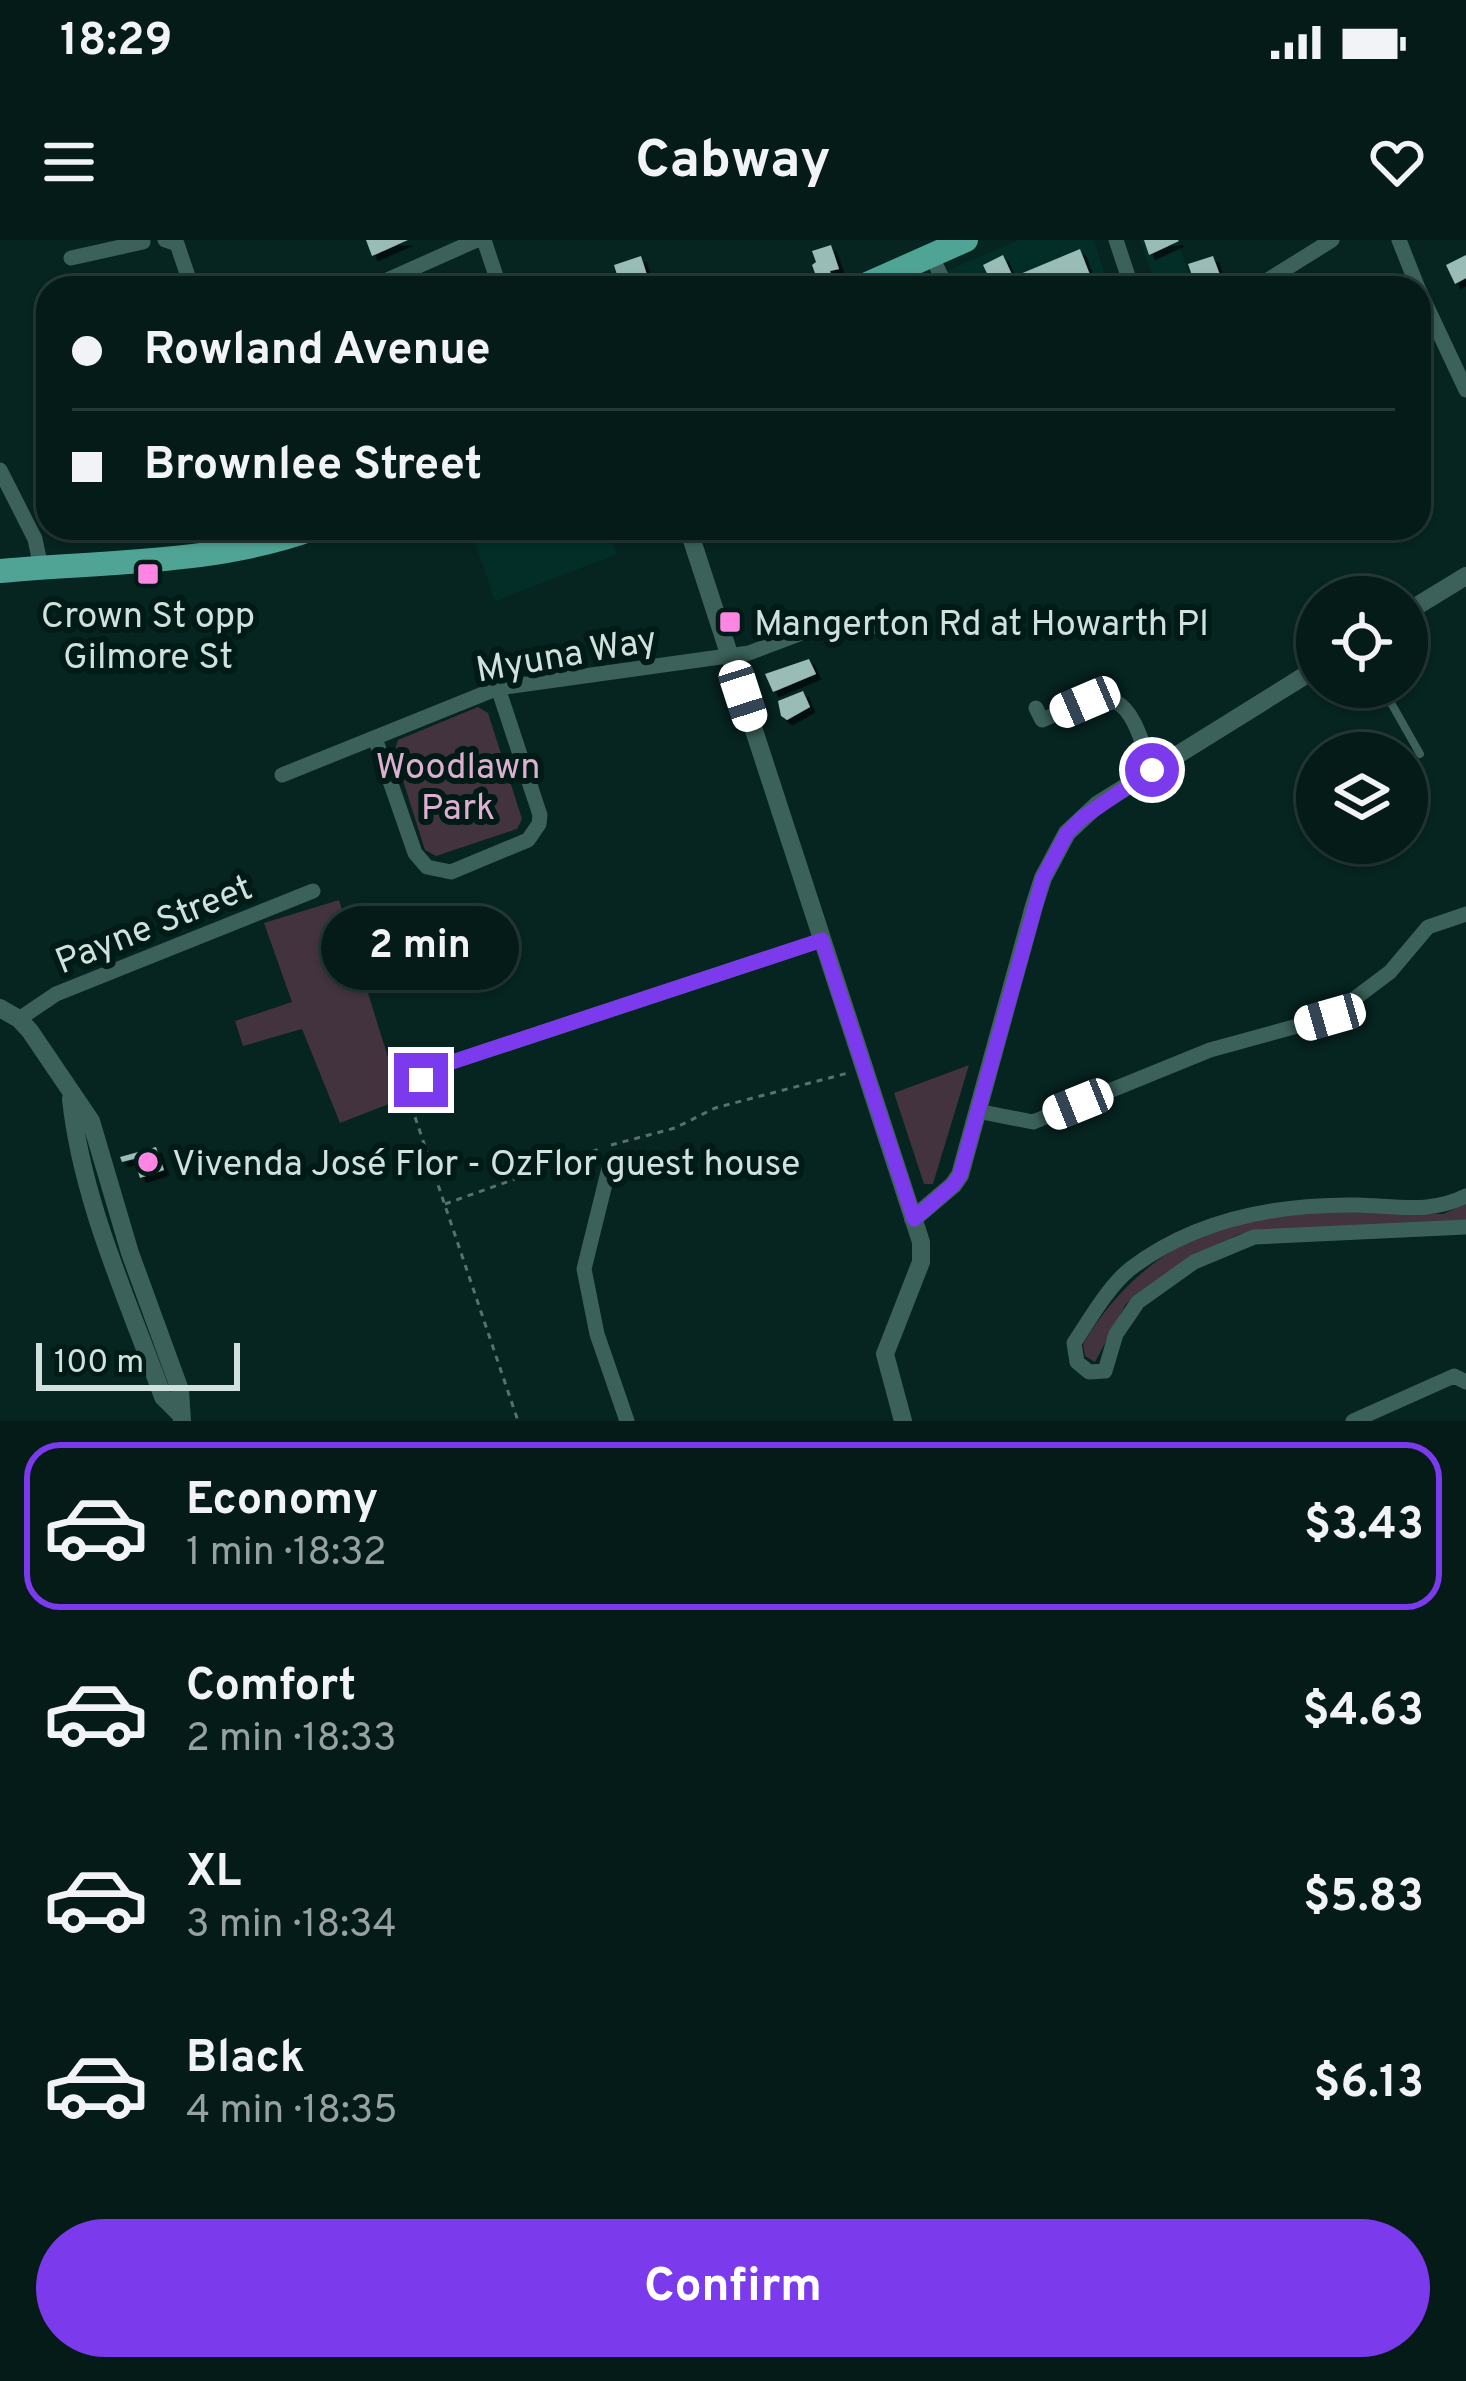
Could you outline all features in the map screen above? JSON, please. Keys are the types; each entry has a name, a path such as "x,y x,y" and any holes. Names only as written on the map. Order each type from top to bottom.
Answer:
{"main road":[{"path":"885,276 966,240"},
{"path":"0,571 173,559 272,540"}],"street":[{"path":"397,276 481,240 495,276"},
{"path":"1116,240 1126,276"},
{"path":"1274,276 1332,240"},
{"path":"1400,240 1414,276"},
{"path":"71,258 152,241 177,244 188,276"},
{"path":"931,256 940,276"},
{"path":"1431,315 1466,390"},
{"path":"0,470 34,539 41,567"},
{"path":"692,540 923,1252 885,1354 903,1421"},
{"path":"1428,599 1466,576"},
{"name":"Myuna Way","path":"282,775 498,688 749,653 838,619 892,630"},
{"path":"914,1219 960,1175 1034,906 1057,850 1082,818 1296,681"},
{"path":"375,738 415,853 427,867 451,872 519,846 535,832 540,815 498,688"},
{"path":"1036,707 1042,720 1100,698 1122,704 1134,718 1152,770"},
{"name":"Payne Street","path":"19,1019 56,994 313,891"},
{"path":"977,1111 1033,1122 1210,1050 1330,1017 1390,972 1428,927 1466,914"},
{"path":"421,1080 440,1066 822,940"},
{"path":"0,1008 19,1019 71,1096 96,1212 163,1397 181,1418"},
{"path":"611,1160 584,1269 597,1334 628,1421"},
{"path":"1466,1196 1443,1208 1351,1205 1253,1211 1180,1239 1127,1271 1074,1343 1077,1362 1089,1372 1105,1371 1117,1334 1138,1302 1194,1262 1254,1237 1466,1227"},
{"path":"1353,1421 1454,1376 1466,1382"}],"path":[{"path":"445,1204 569,1157 675,1128 715,1108 863,1068"},
{"path":"421,1080 412,1112 518,1421"}],"shaded area":[{"path":"1019,240 1094,240 1105,276 951,276 946,271"},
{"path":"1140,240 1177,240 1190,276 1153,276"},
{"path":"474,540 612,540 617,554 495,601"}],"green space":[{"name":"Woodlawn Park","path":"478,707 488,713 522,819 517,829 436,856 425,850 394,752 398,740"},
{"path":"339,900 391,1067 407,1074 411,1086 399,1100 340,1123 302,1029 243,1046 235,1021 292,1002 264,923"},
{"path":"969,1065 933,1184 924,1184 894,1093"},
{"path":"1466,1204 1466,1220 1240,1234 1193,1256 1126,1304 1095,1362 1085,1356 1083,1344 1135,1279 1203,1234 1278,1212 1443,1214"}],"building":[{"path":"366,240 408,240 372,256"},
{"path":"1144,240 1178,240 1179,241 1149,255"},
{"path":"831,245 839,269 830,271 831,276 816,276 812,251"},
{"path":"1080,249 1090,276 1015,276"},
{"path":"1003,255 1013,276 988,276 983,265"},
{"path":"1466,255 1466,278 1455,284 1446,265"},
{"path":"641,256 647,276 617,276 614,265"},
{"path":"1213,256 1220,276 1192,276 1188,264"},
{"path":"809,659 816,674 773,692 765,674"},
{"path":"803,691 810,707 787,720 781,716 778,701"},
{"name":"Vivenda José Flor - OzFlor guest house","path":"156,1147 164,1170 140,1178 134,1159 122,1162 120,1157"}],"place":[{"name":"Crown St opp Gilmore St","path":"148,574"},
{"name":"Mangerton Rd at Howarth Pl","path":"730,622"},
{"name":"Vivenda José Flor - OzFlor guest house","path":"148,1162"}],"route":[{"path":"421,1080 440,1066 822,940 914,1219 960,1175 1034,906 1057,850 1067,833 1097,805 1152,770"}]}
